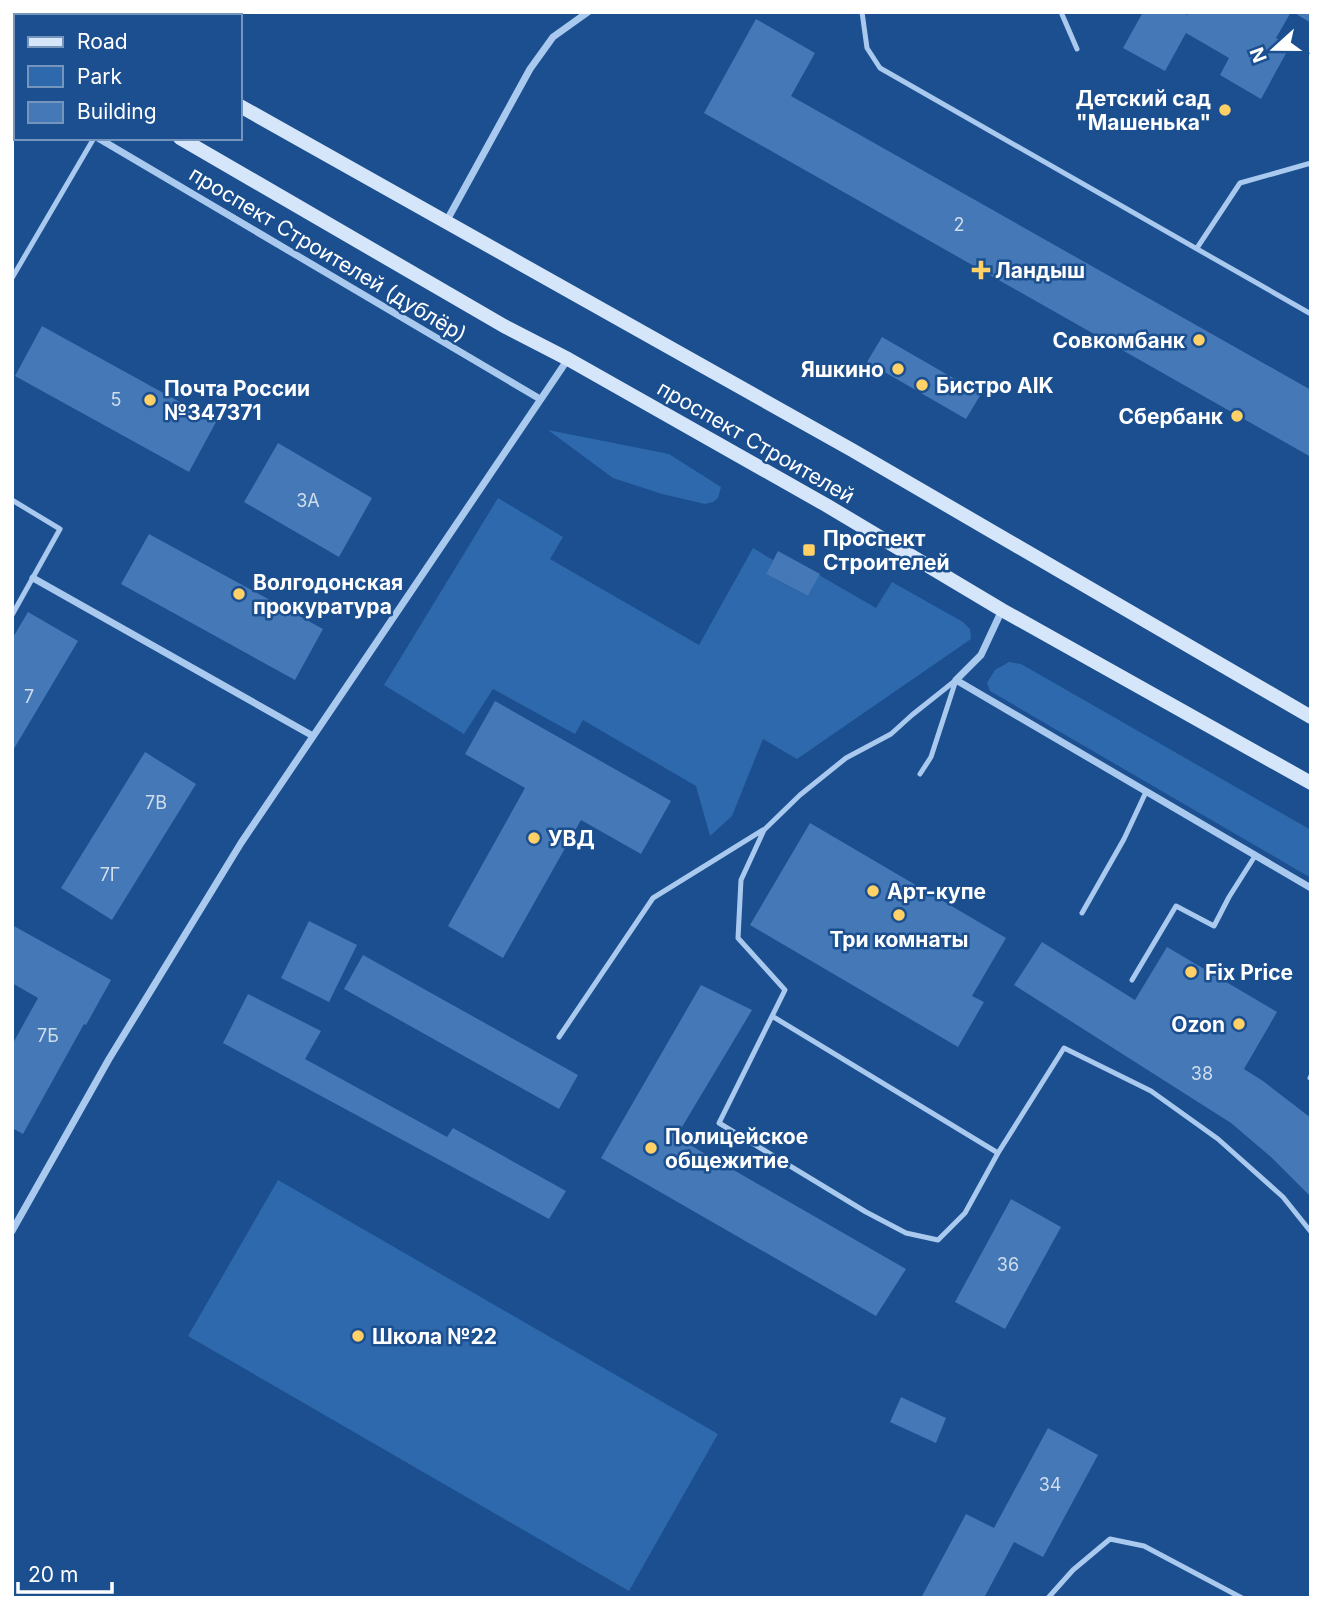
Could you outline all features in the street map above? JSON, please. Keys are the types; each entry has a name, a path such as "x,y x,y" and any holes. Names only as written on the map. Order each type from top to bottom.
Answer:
{"main road":[{"name":"проспект Строителей","path":"242,107 852,450 1311,717"},
{"name":"проспект Строителей","path":"183,140 504,326 568,359 826,505 1002,610 1311,783"}],"street":[{"path":"446,222 530,69 553,37 588,12"},
{"path":"242,99 259,118"},
{"name":"проспект Строителей (дублёр)","path":"99,140 540,399"},
{"path":"12,1231 109,1059 241,843 568,359"},
{"path":"33,578 313,736"},
{"path":"1002,610 981,655 956,680 1311,888"}],"lane":[{"path":"862,12 867,48 880,68 1311,314"},
{"path":"1060,12 1077,49"},
{"path":"12,278 95,140"},
{"path":"1197,248 1240,183 1311,163"},
{"path":"12,500 60,529 12,615"},
{"path":"919,774 931,757 956,680"},
{"path":"559,1037 653,898 764,830 846,758 891,734 956,680"},
{"path":"1082,913 1124,839 1146,792"},
{"path":"764,830 741,880 738,938 785,990 719,1123 876,1217 906,1233 937,1240 965,1213 998,1153 1064,1048 1151,1091 1218,1139 1283,1197 1311,1232"},
{"path":"1132,980 1176,906 1214,926 1255,856"},
{"path":"772,1016 998,1153"},
{"path":"1048,1598 1073,1570 1111,1539 1144,1546 1242,1598"}],"green space":[{"path":"548,430 669,454 721,487 718,498 705,504 613,478"},
{"path":"498,498 563,537 550,559 699,645 753,548 773,560 766,574 808,596 819,575 876,608 892,582 963,622 970,629 971,639 797,759 763,739 732,816 710,836 696,786 583,720 575,734 493,689 464,734 384,685"},
{"path":"1009,662 1021,664 1311,830 1311,878 990,691 987,683 995,670"},
{"path":"278,1180 718,1434 629,1591 188,1336"}],"building":[{"path":"1143,12 1182,12 1187,15 1188,12 1291,12 1276,38 1290,46 1261,99 1220,75 1229,58 1186,33 1165,71 1123,48"},
{"path":"1293,12 1311,12 1311,23"},
{"path":"756,19 815,53 791,96 1311,390 1311,457 704,113"},
{"path":"42,326 216,422 189,472 15,376"},
{"path":"882,337 981,394 966,419 867,362"},
{"path":"278,443 372,498 339,557 244,502"},
{"path":"149,534 323,629 295,680 121,584"},
{"path":"778,551 820,574 808,596 766,574"},
{"path":"28,612 78,641 12,752 12,639"},
{"name":"УВД","path":"495,701 671,801 641,854 581,820 503,958 448,926 525,788 465,754"},
{"path":"145,752 196,784 112,920 61,888"},
{"path":"810,823 1006,938 972,996 984,1002 958,1047 750,925"},
{"path":"309,921 357,945 329,1002 281,978"},
{"path":"12,925 111,980 23,1134 12,1128 12,1045 38,998 12,983"},
{"path":"1042,942 1135,1000 1167,947 1277,1012 1244,1069 1311,1118 1311,1197 1271,1157 1231,1123 1014,985"},
{"path":"363,955 578,1075 559,1109 344,989"},
{"name":"Полицейское общежитие","path":"701,985 752,1010 676,1137 906,1269 876,1316 601,1158"},
{"path":"248,994 321,1031 305,1059 447,1137 453,1128 566,1191 549,1219 223,1043"},
{"path":"1011,1199 1061,1227 1005,1329 955,1302"},
{"path":"901,1397 946,1418 936,1443 890,1422"},
{"path":"1048,1428 1098,1455 1043,1557 1014,1542 984,1598 921,1598 966,1514 994,1528"}],"place":[{"name":"Детский сад \"Машенька\"","path":"1225,110"},
{"name":"Ландыш","path":"981,270"},
{"name":"Совкомбанк","path":"1199,340"},
{"name":"Яшкино","path":"898,369"},
{"name":"Бистро AIK","path":"922,385"},
{"name":"Почта России №347371","path":"150,400"},
{"name":"Сбербанк","path":"1237,416"},
{"name":"Проспект Строителей","path":"809,550"},
{"name":"Волгодонская прокуратура","path":"239,594"},
{"name":"УВД","path":"534,838"},
{"name":"Арт-купе","path":"873,891"},
{"name":"Три комнаты","path":"899,915"},
{"name":"Fix Price","path":"1191,972"},
{"name":"Ozon","path":"1239,1024"},
{"name":"Полицейское общежитие","path":"651,1148"},
{"name":"Школа №22","path":"358,1336"}]}
